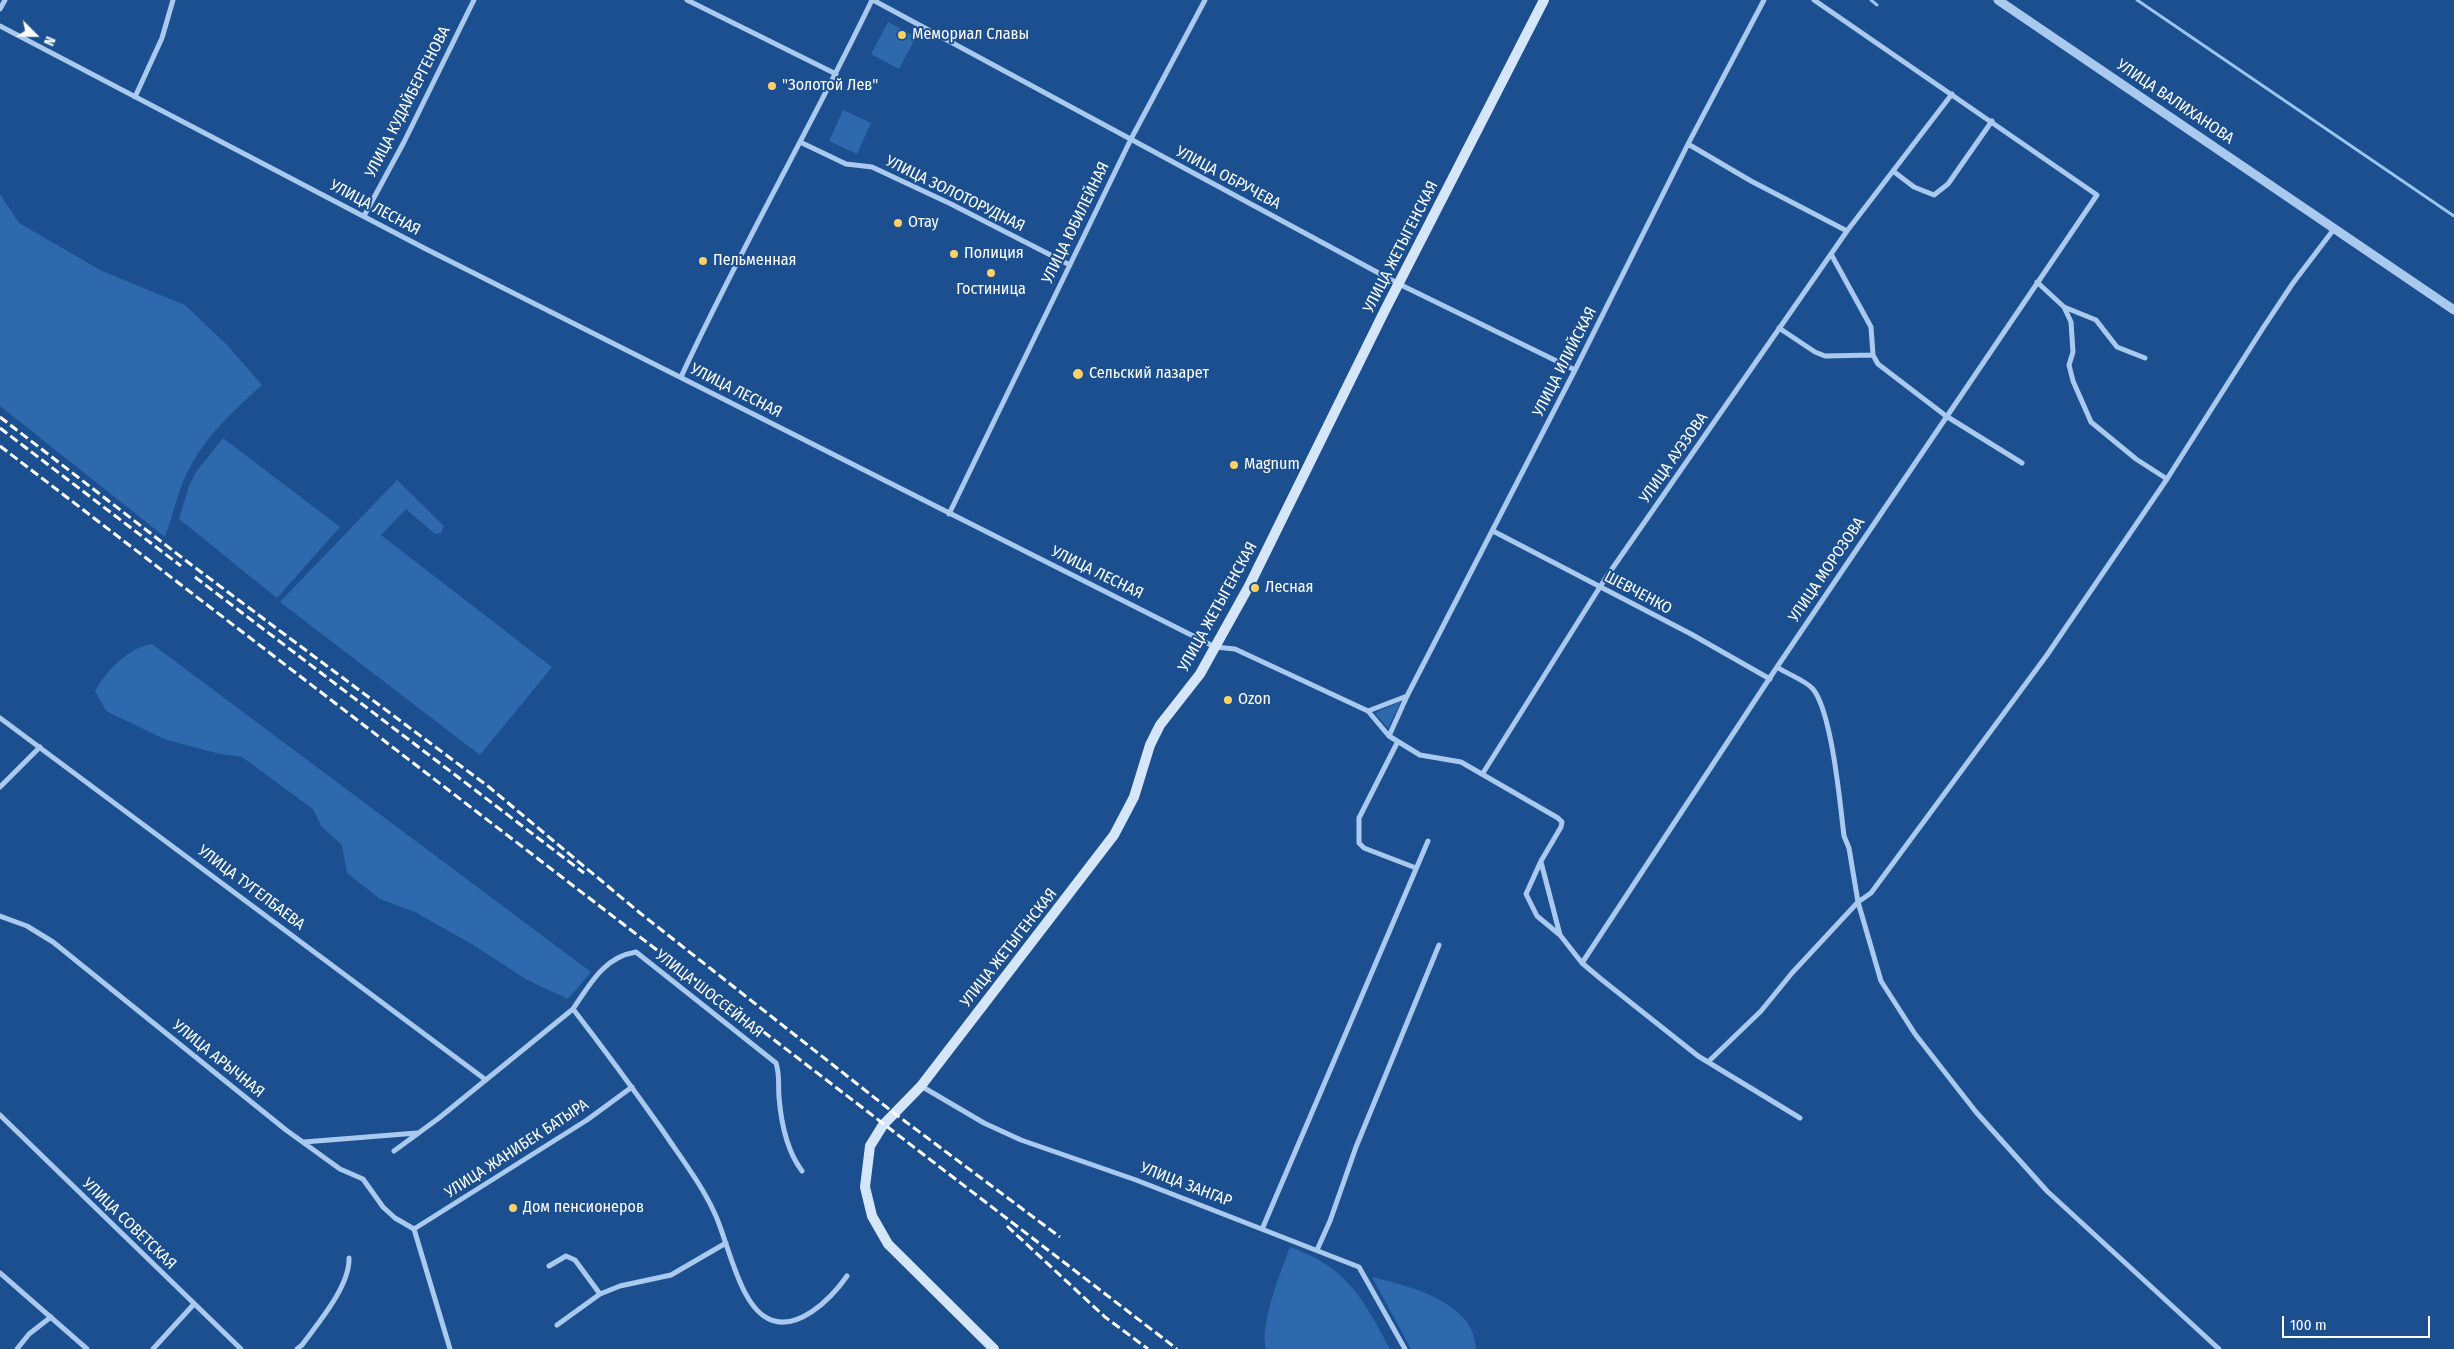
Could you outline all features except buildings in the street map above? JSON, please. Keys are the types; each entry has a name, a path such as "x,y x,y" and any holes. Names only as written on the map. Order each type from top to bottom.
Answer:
{"main road":[{"name":"УЛИЦА ЖЕТЫГЕНСКАЯ","path":"994,1349 894,1251 872,1216 865,1187 870,1146 883,1125 921,1086 1114,834 1134,797 1150,745 1160,725 1200,674 1249,586 1399,284 1544,0"}],"street":[{"path":"0,9 4,0"},
{"path":"135,97 162,38 173,0"},
{"name":"УЛИЦА КУДАЙБЕРГЕНОВА","path":"364,216 404,142 474,0"},
{"path":"687,0 836,74"},
{"path":"681,377 717,299 873,0"},
{"name":"УЛИЦА ОБРУЧЕВА","path":"873,0 1399,284 1575,370"},
{"name":"УЛИЦА ЮБИЛЕЙНАЯ","path":"948,514 1131,139 1205,0"},
{"name":"УЛИЦА ИЛИЙСКАЯ","path":"1389,736 1407,696 1575,370 1688,144 1764,0"},
{"path":"1814,0 1992,121 1948,184 1934,195 1914,187 1893,171"},
{"name":"УЛИЦА ВАЛИХАНОВА","path":"1998,0 2454,310"},
{"name":"УЛИЦА ЛЕСНАЯ","path":"0,26 364,216 948,514 1215,647 1236,649 1368,711 1397,743 1423,757 1461,762 1483,773"},
{"name":"УЛИЦА АУЭЗОВА","path":"1483,773 1600,587 1847,231 1952,94"},
{"name":"УЛИЦА МОРОЗОВА","path":"1582,963 1777,667 2037,282 2098,195 1992,121"},
{"name":"УЛИЦА ЗОЛОТОРУДНАЯ","path":"800,142 846,164 872,167 951,204 1070,265"},
{"path":"1688,144 1751,181 1847,231"},
{"path":"1708,1062 1761,1011 1792,972 1858,902 1871,893 2019,694 2166,479 2263,328 2334,229"},
{"path":"1831,254 1871,327 1873,355 1878,364 1946,416 2022,463"},
{"path":"2037,282 2064,307 2096,320 2117,347 2144,358"},
{"path":"2064,307 2073,335 2073,352 2069,365 2073,381 2091,422 2136,459 2166,479"},
{"path":"1779,328 1815,352 1826,356 1873,355"},
{"name":"ШЕВЧЕНКО","path":"1493,531 1691,634 1770,679"},
{"path":"1777,667 1813,689 1820,704 1832,756 1844,836 1849,848 1858,902 1881,981 1915,1034 1976,1112 2046,1191 2219,1349"},
{"path":"1368,711 1407,696"},
{"name":"УЛИЦА ТУГЕЛБАЕВА","path":"0,718 486,1080"},
{"path":"1397,743 1359,818 1359,843 1364,848 1416,868"},
{"path":"0,787 40,747"},
{"path":"1483,773 1560,820 1561,827 1541,861 1526,894 1537,916 1560,935 1582,963 1708,1062 1800,1118"},
{"path":"1263,1227 1428,841"},
{"path":"1541,861 1560,935"},
{"name":"УЛИЦА АРЫЧНАЯ","path":"0,916 27,926 52,942 303,1142 340,1169 363,1180 383,1207 395,1218 414,1229"},
{"path":"1317,1250 1330,1221 1356,1147 1439,945"},
{"name":"УЛИЦА ШОССЕЙНАЯ","path":"574,1009 603,968 614,959 636,952 776,1063 780,1076 779,1096 784,1128 796,1163 802,1171"},
{"path":"394,1151 574,1009 691,1171 713,1210 744,1289 754,1308 766,1318 777,1322 792,1322 817,1307 838,1288 846,1276"},
{"name":"УЛИЦА ЗАНГАР","path":"921,1086 984,1123 1021,1140 1263,1227 1359,1267 1405,1349"},
{"name":"УЛИЦА ЖАНИБЕК БАТЫРА","path":"414,1229 586,1120 632,1087"},
{"name":"УЛИЦА СОВЕТСКАЯ","path":"0,1115 241,1349"},
{"path":"303,1142 419,1132"},
{"path":"414,1229 450,1349"},
{"path":"557,1325 600,1294 620,1286 672,1275 726,1243"},
{"path":"549,1266 560,1258 570,1257 575,1260 600,1294"},
{"path":"297,1349 302,1345 337,1295 346,1276 349,1258"},
{"path":"0,1273 87,1349"},
{"path":"153,1349 194,1304"},
{"path":"17,1349 29,1334 51,1317"}],"shaded area":[{"path":"888,22 916,37 899,69 871,54"},
{"path":"843,110 871,123 857,154 829,141"},
{"path":"0,194 19,223 102,271 185,305 227,345 262,385 223,422 198,453 183,482 165,537 0,406"},
{"path":"223,438 340,527 277,598 179,519 189,486 196,472"},
{"path":"397,480 444,526 441,533 435,534 406,509 381,535 552,667 480,755 280,602"},
{"path":"152,644 591,972 568,999 527,980 475,946 415,912 380,899 347,873 342,845 321,826 313,809 242,757 220,754 164,739 106,711 95,691 100,683 112,668 127,655 143,646"},
{"path":"1401,701 1388,728 1375,713"},
{"path":"1290,1247 1326,1264 1351,1286 1371,1314 1390,1349 1266,1349 1265,1339 1268,1313"},
{"path":"1372,1277 1421,1291 1452,1308 1465,1319 1473,1333 1476,1349 1411,1349"}],"waterway":[{"path":"1871,0 1877,5"},
{"path":"2137,0 2454,216"}],"railway":[{"path":"0,417 189,563 489,787 640,913 894,1113 1060,1237"},
{"path":"0,428 181,566"},
{"path":"0,446 1177,1349"},
{"path":"195,577 584,873"},
{"path":"1007,1226 1105,1317 1148,1349"}],"place":[{"name":"Мемориал Славы","path":"902,35"},
{"name":"\"Золотой Лев\"","path":"772,86"},
{"name":"Отау","path":"898,223"},
{"name":"Полиция","path":"954,254"},
{"name":"Пельменная","path":"703,261"},
{"name":"Гостиница","path":"991,273"},
{"name":"Сельский лазарет","path":"1078,374"},
{"name":"Magnum","path":"1234,465"},
{"name":"Лесная","path":"1255,588"},
{"name":"Ozon","path":"1228,700"},
{"name":"Дом пенсионеров","path":"513,1208"}]}
